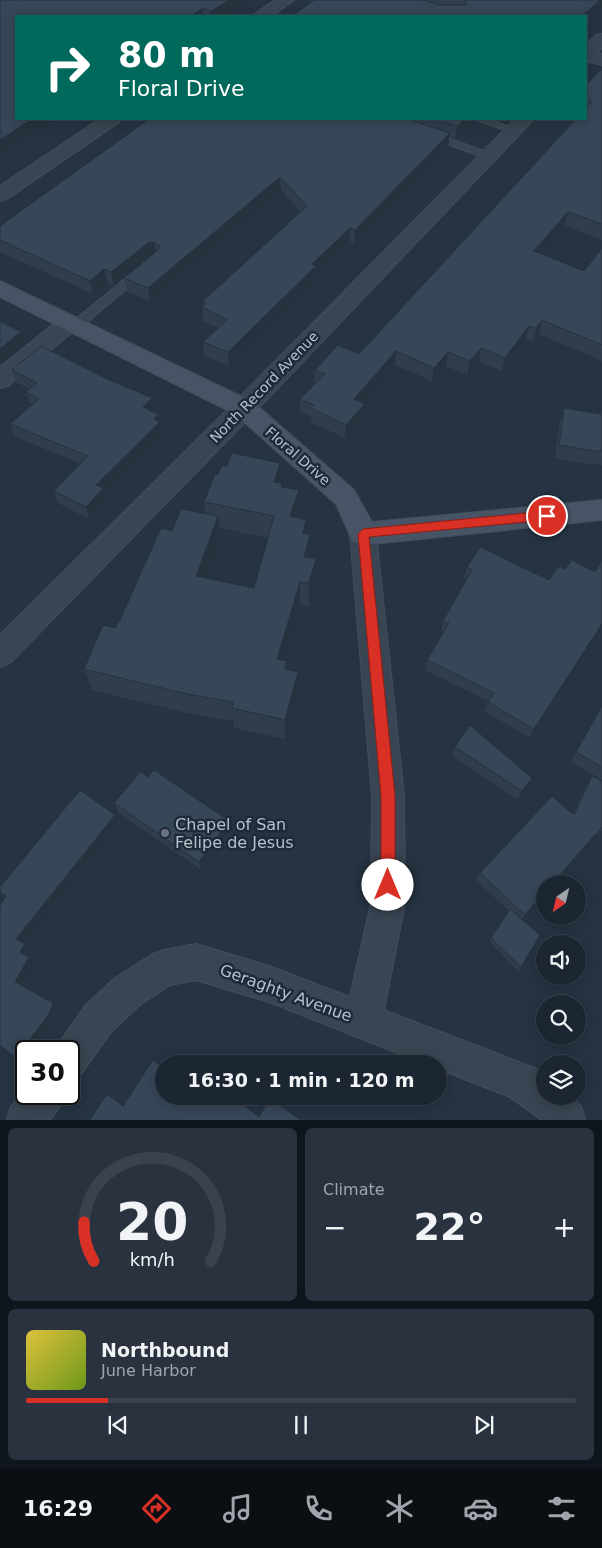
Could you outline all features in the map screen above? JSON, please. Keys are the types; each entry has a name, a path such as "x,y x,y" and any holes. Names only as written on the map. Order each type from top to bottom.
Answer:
{"street":[{"path":"264,15 286,0"},
{"path":"587,55 602,39"},
{"path":"587,56 602,60"},
{"path":"0,195 111,120"},
{"name":"North Record Avenue","path":"0,654 244,408 519,125"},
{"name":"Floral Drive","path":"0,288 244,408 346,497 363,534"},
{"path":"0,380 72,324"},
{"path":"363,1021 388,903 388,796 363,534 602,510"},
{"name":"Geraghty Avenue","path":"80,1044 98,1019 128,991 164,968 196,962 269,984 523,1083 555,1105 567,1120"},
{"path":"25,1120 36,1105"}],"lane":[{"path":"486,120 519,125"},
{"path":"420,132 489,156"},
{"path":"72,324 148,266"}],"building":[{"path":"0,0 229,0 211,11 203,8 192,15 15,15 15,120 30,120 0,140"},
{"path":"314,0 423,0 440,5 465,5 467,3 464,0 600,0 583,15 293,15"},
{"path":"602,69 602,224 568,212 534,251 584,271 602,248 602,345 542,320 536,328 529,326 505,358 481,348 470,361 448,352 434,368 396,351 354,399 365,404 346,425 311,408 314,405 300,399 325,374 315,370 338,345 359,354 575,120 587,120 587,107 592,102 587,101 587,84"},
{"path":"148,120 411,120 450,133 355,230 350,228 312,264 316,266 228,352 203,342 227,320 202,307 206,303 203,301 307,206 280,177 148,288 124,278 158,250 160,246 154,242 148,243 111,272 104,269 90,281 0,240 0,226"},
{"path":"438,120 464,120 457,126"},
{"path":"0,321 21,332 0,349"},
{"path":"41,346 107,379 152,398 143,407 158,414 154,419 160,422 96,485 103,488 86,507 54,491 88,456 10,424 39,399 26,392 37,383 12,370"},
{"path":"564,408 601,414 602,411 602,451 559,445"},
{"path":"232,453 280,463 274,482 282,483 281,487 299,490 290,516 306,520 303,533 310,535 304,557 316,559 309,583 300,582 277,659 287,661 284,669 298,672 285,720 232,708 233,702 187,694 84,669 103,625 115,628 120,620 161,528 172,531 181,509 218,516 196,576 254,588 274,516 204,502 215,474 218,474 222,465 227,466"},
{"path":"480,547 549,580 559,566 565,569 572,560 595,572 602,561 602,624 534,729 488,702 494,693 427,660 449,623 443,621 472,570 467,567"},
{"path":"602,706 602,767 576,752"},
{"path":"470,725 532,778 522,791 455,747"},
{"path":"154,770 229,821 199,862 114,803 140,772 148,777"},
{"path":"592,776 602,781 602,827 560,875 536,875 536,902 525,915 480,873 552,796 574,815"},
{"path":"80,790 115,815 16,939 25,944 20,952 29,957 15,982 53,1003 49,1014 30,1040 15,1040 15,1057 0,1045 0,906 6,896 0,892 0,887"},
{"path":"510,909 540,935 536,935 536,942 521,967 491,938"},
{"path":"153,1060 155,1062 155,1105 244,1105 259,1117 266,1105 280,1105 301,1120 90,1120 107,1094 123,1106"}],"place":[{"name":"Chapel of San Felipe de Jesus","path":"165,833"}],"route":[{"path":"388,885 388,796 363,534 547,516"}]}
